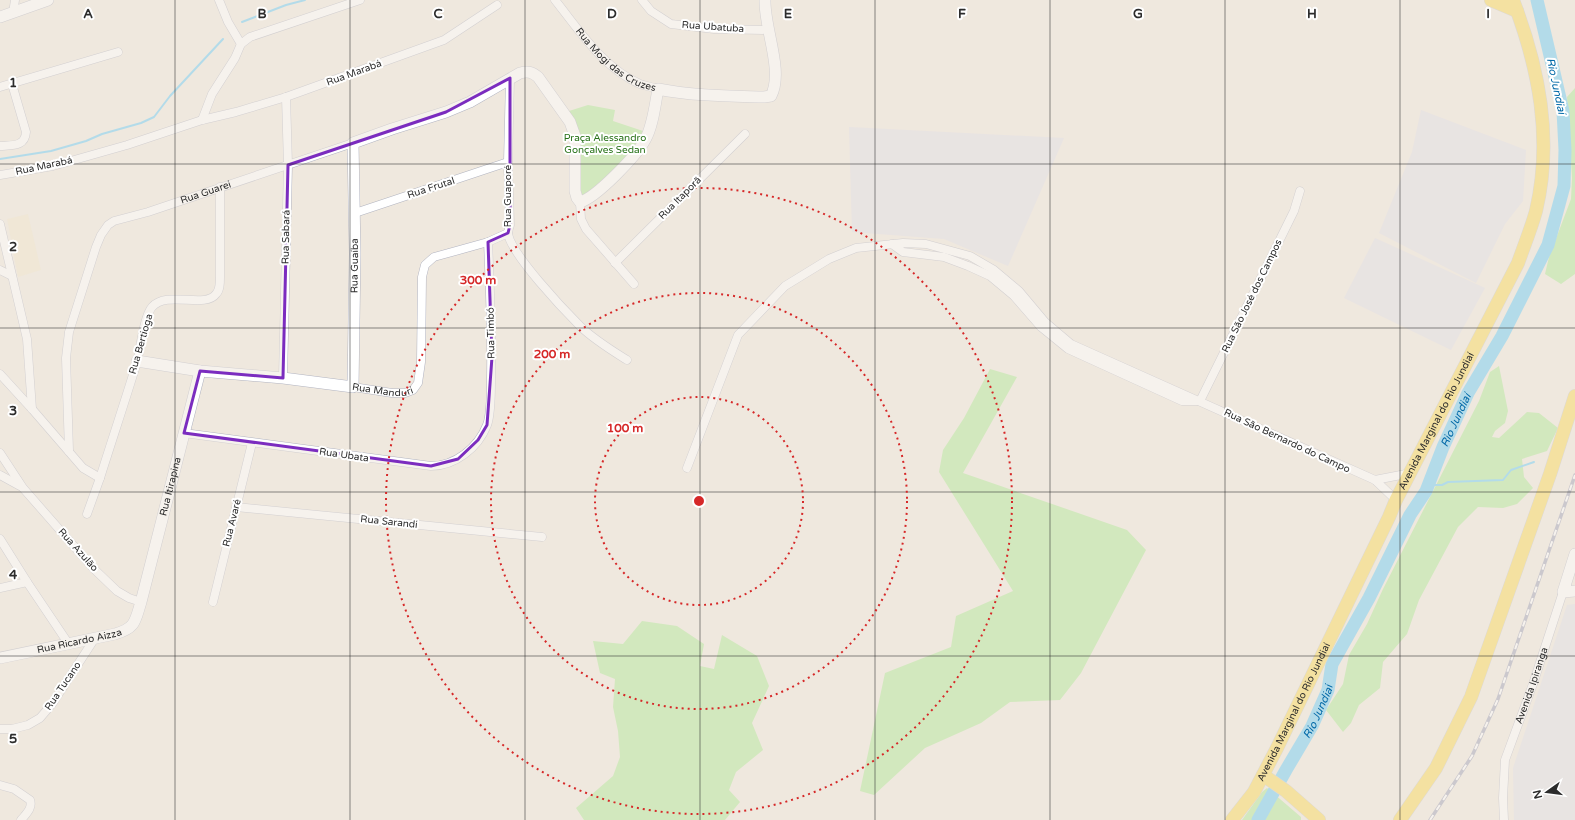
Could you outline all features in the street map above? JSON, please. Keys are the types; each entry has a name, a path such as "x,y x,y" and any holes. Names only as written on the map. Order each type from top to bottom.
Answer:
{"main road":[{"path":"1491,0 1515,5"},
{"name":"Avenida Marginal do Rio Jundiaí","path":"1232,820 1266,777 1396,500 1518,263 1531,227 1536,210 1542,175 1543,141 1541,106 1536,72 1525,31 1515,5"},
{"path":"1400,820 1436,768 1471,698 1550,474 1575,396"},
{"path":"1266,777 1286,791 1319,820"}],"street":[{"path":"13,12 15,0"},
{"path":"0,17 48,0"},
{"path":"219,0 228,22 241,44"},
{"path":"202,120 212,94 235,58 241,44 250,37 360,0"},
{"name":"Rua Mogi das Cruzes","path":"555,0 600,55 619,71 640,84 677,93 764,97 771,96 775,88 776,74 769,30"},
{"name":"Rua Ubatuba","path":"642,0 651,11 670,24 714,29 769,30"},
{"path":"765,0 769,30"},
{"name":"Rua Marabá","path":"0,175 53,166 127,145 202,120 236,112 286,97 444,40 497,6"},
{"path":"0,87 118,52"},
{"path":"515,76 526,71 531,72 538,77 570,122 575,136 575,191 580,202 581,219 586,229 634,284"},
{"name":"Rua Guarei","path":"69,451 66,358 68,339 96,247 101,235 108,225 114,221 148,212 446,112 470,102 515,76"},
{"name":"Rua Guaporé","path":"515,76 508,162 510,225 508,233 514,249 529,269 581,327 627,360"},
{"path":"0,146 22,143 26,139 26,132 12,84"},
{"path":"580,202 586,201 595,194 636,153 646,139 658,89"},
{"name":"Rua Sabará","path":"283,378 288,165 286,97"},
{"name":"Rua Itaporã","path":"616,263 745,134"},
{"name":"Rua Guaíba","path":"353,143 355,213 353,387"},
{"name":"Rua Frutal","path":"355,213 508,162"},
{"name":"Rua Bertioga","path":"87,514 137,361 143,334 152,307 159,302 170,300 209,299 215,295 219,289 220,187"},
{"name":"Rua São José dos Campos","path":"1200,401 1294,212 1300,191"},
{"path":"0,224 27,339 32,409"},
{"name":"Rua Manduri","path":"137,361 200,371 283,378 392,393 405,393 413,390 418,383 421,362 422,277 425,265 434,257 488,242 508,233"},
{"name":"Rua Timbó","path":"487,424 491,393 492,357 488,242"},
{"name":"Rua São Bernardo do Campo","path":"687,468 738,336 785,286 829,259 856,248 903,243 926,244 970,256 994,270 1019,291 1045,322 1071,344 1375,480 1396,500"},
{"path":"0,270 12,276"},
{"name":"Rua Itirapina","path":"141,602 200,371"},
{"path":"0,374 83,468 100,478"},
{"name":"Rua Ubata","path":"184,433 439,466 448,464 458,459 469,450 478,440 487,424"},
{"name":"Rua Avaré","path":"213,602 252,443"},
{"path":"0,453 23,488"},
{"path":"1375,480 1411,473"},
{"path":"0,475 23,488"},
{"name":"Rua Azulão","path":"23,488 94,569 117,591 129,598 141,602"},
{"name":"Rua Sarandi","path":"236,508 542,537"},
{"path":"0,539 68,643"},
{"name":"Avenida Ipiranga","path":"1504,820 1503,798 1505,760 1533,684 1575,554"},
{"path":"0,588 27,582"},
{"path":"1563,592 1575,591"},
{"name":"Rua Ricardo Aizza","path":"0,658 115,634 131,628 141,602"},
{"name":"Rua Tucano","path":"0,729 28,725 40,718 52,704 95,638"},
{"path":"0,785 14,789 30,800 30,809 21,820"}],"highlighted area":[{"path":"510,78 510,225 508,233 488,242 492,357 487,425 478,440 458,459 431,466 184,433 200,371 283,378 288,165 446,112"}],"shaded area":[{"path":"1421,110 1526,150 1523,201 1505,224 1476,283 1379,233 1412,152"},
{"path":"849,127 1064,138 1008,266 944,239 852,232"},
{"path":"28,214 41,270 18,277 7,219"},
{"path":"1375,238 1485,288 1451,350 1344,298"},
{"path":"1575,604 1575,820 1514,820 1513,768 1567,605"}],"green space":[{"path":"1575,88 1575,274 1561,284 1545,274 1549,257 1571,199 1572,178 1567,97"},
{"name":"Praça Alessandro Gonçalves Sedan","path":"588,105 615,110 613,121 643,131 635,147 616,168 583,197 579,193 581,165 580,136 569,111"},
{"path":"1499,366 1508,411 1505,423 1495,431 1492,437 1499,438 1527,412 1539,413 1558,428 1547,451 1522,459 1524,477 1533,488 1517,504 1503,508 1478,507 1458,527 1419,600 1407,634 1383,662 1380,688 1359,705 1351,723 1343,732 1326,710 1343,684 1349,655 1367,624 1383,589 1479,401 1490,372"},
{"path":"990,369 1017,377 963,473 1127,530 1146,550 1081,673 1060,700 1010,702 981,723 925,748 874,795 860,791 885,673 951,647 956,616 1013,591 939,472 943,450 964,418"},
{"path":"642,621 677,626 704,644 700,666 714,669 722,635 757,656 769,686 752,723 763,750 736,772 729,790 740,802 725,820 584,820 576,808 613,776 620,757 618,731 613,707 615,679 600,673 593,641 623,644"},
{"path":"1267,788 1301,817 1301,820 1242,820 1262,792"}],"waterway":[{"path":"242,22 286,5 305,0"},
{"name":"Rio Jundiaí","path":"1258,820 1312,726 1328,690 1332,664 1369,598 1410,515 1426,491 1443,447 1468,393 1502,336 1548,245 1564,186 1565,150 1563,111 1537,0"},
{"path":"0,159 51,151 141,123 154,117 170,96 223,39"},
{"path":"1429,485 1442,485 1448,482 1503,480 1511,470 1534,462"}],"railway":[{"path":"1430,820 1472,756 1498,699 1575,475"}]}
